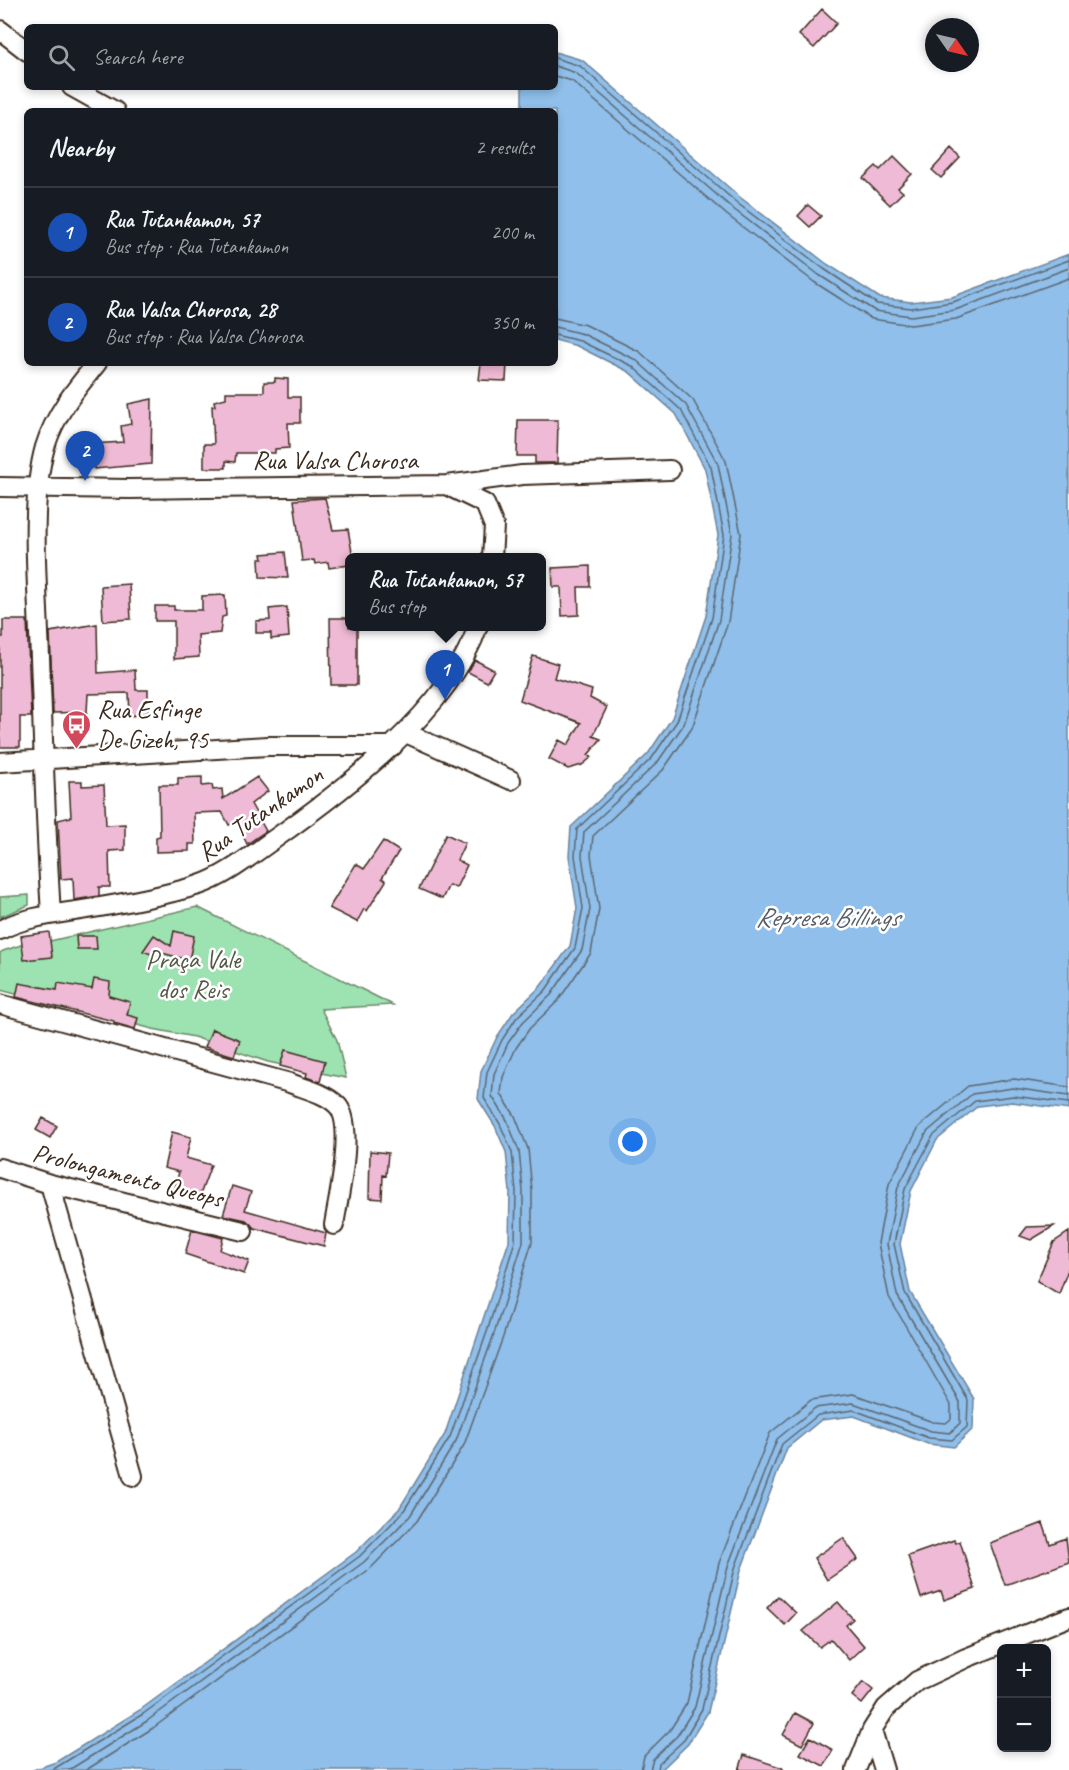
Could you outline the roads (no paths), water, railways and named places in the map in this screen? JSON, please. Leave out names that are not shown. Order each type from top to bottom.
[{"type":"street","points":[[0,30],[24,49]]},
{"type":"street","points":[[77,90],[110,108]]},
{"type":"street","points":[[51,914],[38,588],[39,486],[44,450],[53,424],[62,406],[95,366]]},
{"type":"street","name":"Rua Valsa Chorosa","points":[[0,487],[129,489],[447,485],[522,474],[670,470]]},
{"type":"street","points":[[447,485],[485,504],[494,526],[492,553]]},
{"type":"street","name":"Rua Tutankamon","points":[[0,930],[51,914],[147,898],[202,884],[248,857],[298,822],[399,740],[440,691],[476,631]]},
{"type":"street","points":[[0,762],[399,740],[511,780]]},
{"type":"street","points":[[0,1004],[290,1083],[332,1102],[342,1113],[345,1148],[334,1225]]},
{"type":"street","name":"Prolongamento Queops","points":[[0,1168],[50,1184],[243,1231]]},
{"type":"street","points":[[50,1184],[132,1476]]},
{"type":"street","points":[[856,1770],[872,1730],[886,1708],[917,1681],[966,1658],[1069,1617]]},
{"type":"street","points":[[872,1730],[884,1770]]},
{"type":"water","name":"Represa Billings","points":[[558,53],[582,60],[741,198],[827,264],[880,298],[911,302],[952,297],[1069,254],[1069,1110],[1012,1102],[978,1106],[937,1140],[911,1191],[900,1244],[910,1292],[974,1399],[973,1429],[954,1447],[928,1444],[854,1416],[821,1420],[787,1448],[741,1570],[708,1712],[688,1744],[661,1770],[33,1770],[56,1762],[140,1710],[356,1552],[399,1509],[445,1434],[509,1241],[510,1192],[506,1152],[495,1126],[478,1099],[481,1071],[497,1037],[513,1013],[540,987],[570,946],[577,908],[569,856],[571,827],[648,754],[672,718],[706,616],[718,535],[705,469],[676,414],[629,372],[577,346],[558,341],[558,108],[522,108],[522,90],[558,90]]},
{"type":"place","name":"Rua Valsa Chorosa, 28","points":[[85,481]]},
{"type":"place","name":"Rua Tutankamon, 57","points":[[445,700]]},
{"type":"place","name":"Rua Esfinge De Gizeh, 95","points":[[76,750]]},
{"type":"park label","name":"Praça Vale dos Reis","points":[[193,974]]}]
